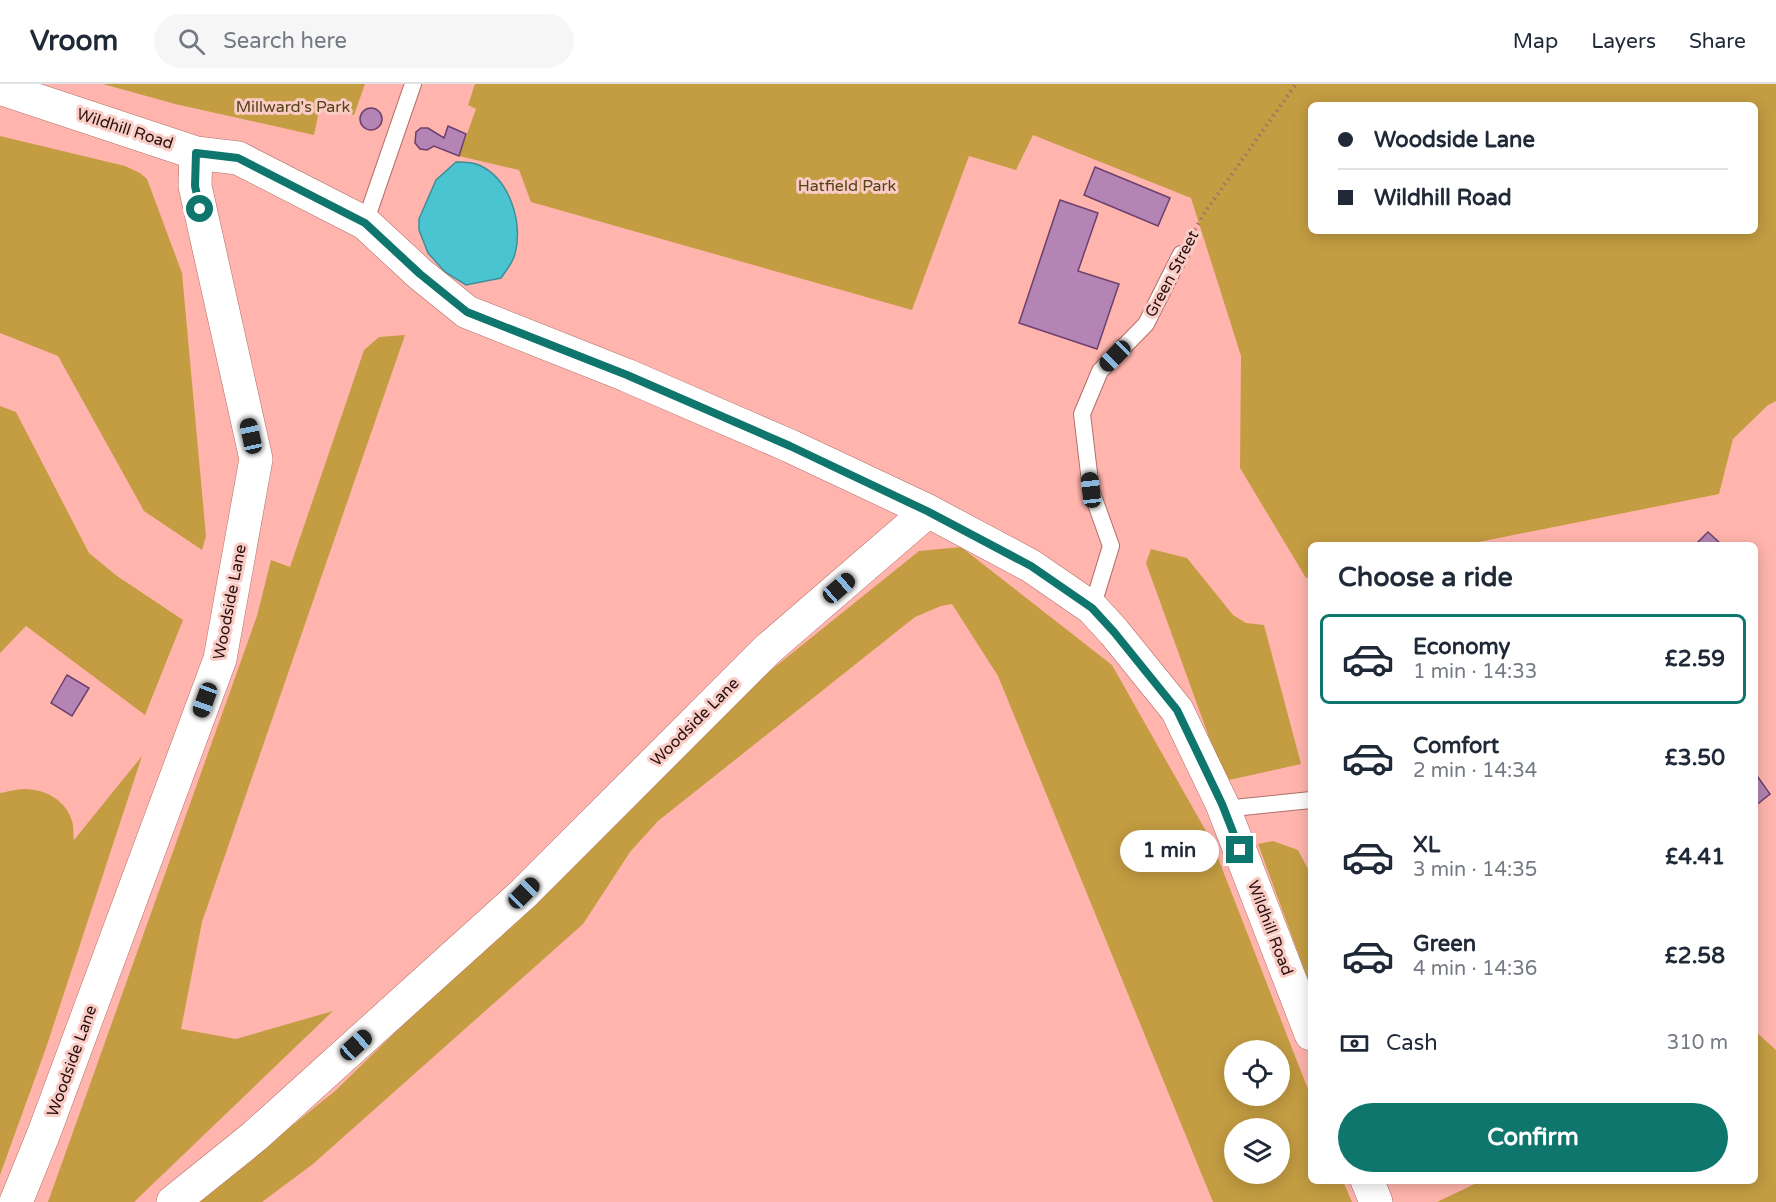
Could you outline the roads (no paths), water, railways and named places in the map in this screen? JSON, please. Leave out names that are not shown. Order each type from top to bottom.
[{"type":"street","name":"Wildhill Road","points":[[0,88],[196,153],[238,158],[365,223],[420,274],[467,312],[627,375],[768,436],[927,511],[1031,566],[1092,608],[1177,710],[1224,809],[1308,1026]]},
{"type":"street","name":"Woodside Lane","points":[[16,1202],[45,1134],[220,659],[256,459],[195,186],[196,153]]},
{"type":"street","name":"Woodside Lane","points":[[173,1202],[255,1136],[524,893],[768,649],[927,511]]},
{"type":"street","points":[[1369,1184],[1376,1202]]},
{"type":"lane","points":[[365,223],[413,84]]},
{"type":"lane","name":"Green Street","points":[[1092,608],[1112,546],[1091,490],[1082,414],[1100,371],[1146,324],[1181,254]]},
{"type":"lane","points":[[1224,809],[1308,800]]},
{"type":"water","points":[[456,162],[477,164],[490,172],[499,180],[512,203],[517,242],[513,260],[501,278],[466,285],[445,272],[428,253],[419,230],[419,219],[436,180]]},
{"type":"park label","name":"Millward's Park","points":[[293,107]]},
{"type":"park label","name":"Hatfield Park","points":[[847,186]]}]
